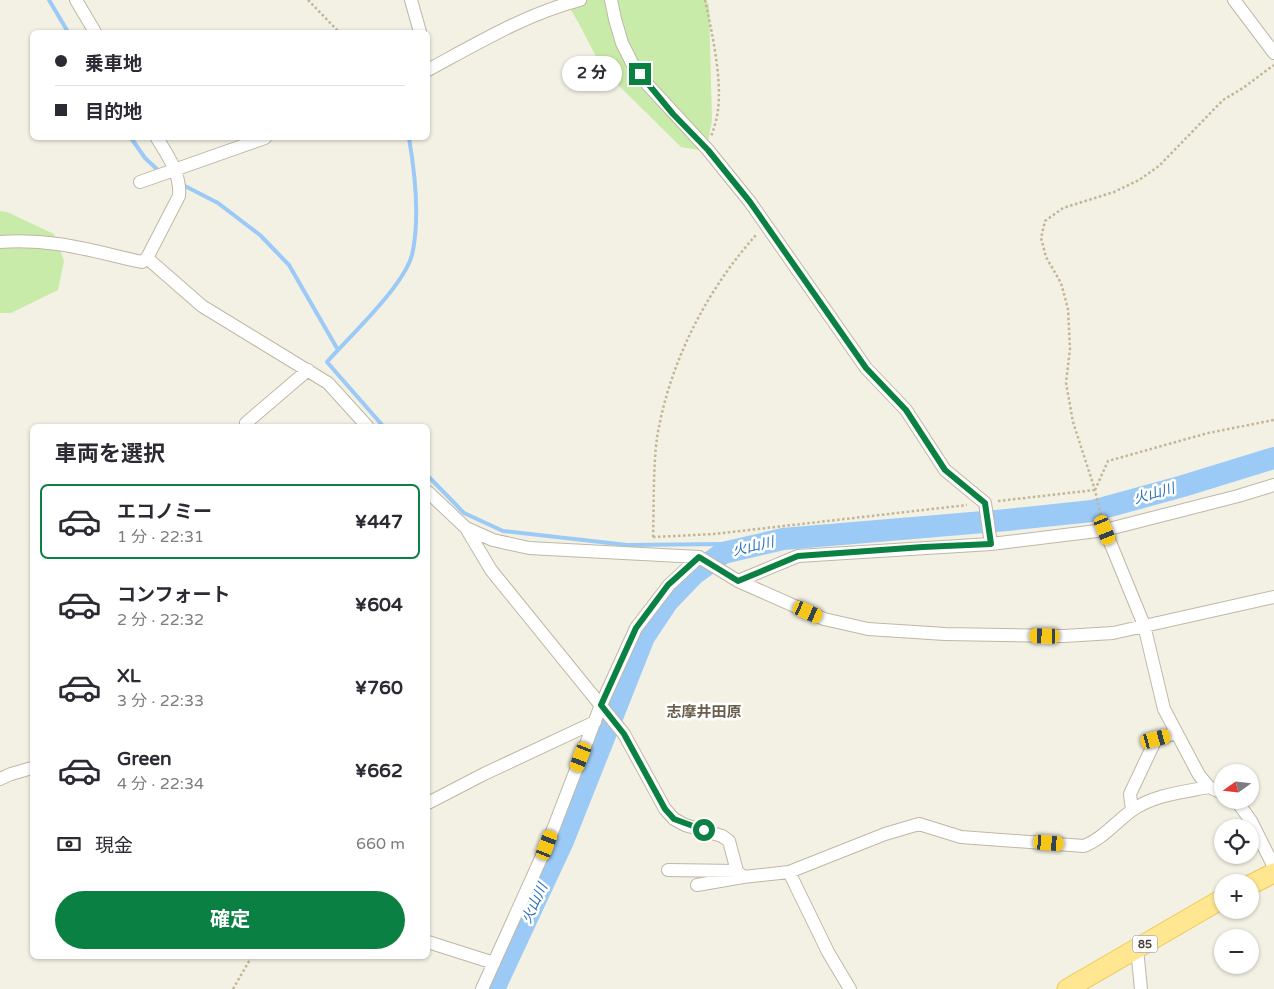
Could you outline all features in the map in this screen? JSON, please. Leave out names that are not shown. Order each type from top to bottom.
[{"type":"main road","points":[[1259,880],[1274,873]]},
{"type":"main road","name":"85","points":[[1067,989],[1214,904]]},
{"type":"street","points":[[76,0],[94,30]]},
{"type":"street","points":[[411,0],[419,30]]},
{"type":"street","points":[[430,69],[516,23],[542,12],[580,0]]},
{"type":"street","points":[[611,0],[615,19],[632,63],[648,85],[708,150],[766,224],[866,368],[906,410],[945,470],[985,506],[990,540]]},
{"type":"street","points":[[1234,0],[1274,53]]},
{"type":"street","points":[[0,242],[44,241],[81,247],[142,262],[147,258],[179,196],[180,186],[175,170],[158,140]]},
{"type":"street","points":[[140,182],[259,140]]},
{"type":"street","points":[[147,258],[202,306],[328,383],[365,424]]},
{"type":"street","points":[[246,424],[308,370]]},
{"type":"street","points":[[738,581],[798,556],[923,547],[1104,527],[1238,496],[1274,485]]},
{"type":"street","points":[[430,494],[466,528],[491,570],[624,734],[665,809],[674,819],[722,836],[729,841],[740,874]]},
{"type":"street","points":[[1104,527],[1144,625],[1164,709],[1199,775],[1209,787],[1214,790]]},
{"type":"street","points":[[466,528],[493,540],[529,548],[699,557],[738,581],[824,619],[868,629],[945,634],[1064,636],[1113,633],[1274,598]]},
{"type":"street","points":[[482,989],[547,845],[601,705],[636,628],[668,585],[699,557]]},
{"type":"street","points":[[430,802],[484,774],[595,722]]},
{"type":"street","points":[[1132,810],[1130,794],[1156,739],[1176,733]]},
{"type":"street","points":[[0,779],[30,769]]},
{"type":"street","points":[[668,870],[740,874],[789,872],[885,834],[919,824],[960,837],[1084,846],[1093,843],[1132,810],[1154,799],[1209,787]]},
{"type":"street","points":[[1242,809],[1251,821],[1274,867]]},
{"type":"street","points":[[789,872],[828,952],[850,989]]},
{"type":"street","points":[[697,885],[740,874]]},
{"type":"street","points":[[430,943],[494,963]]},
{"type":"street","points":[[1137,949],[1141,989]]},
{"type":"path","points":[[308,0],[337,30]]},
{"type":"path","points":[[705,0],[711,26],[718,91],[718,110],[708,150]]},
{"type":"path","points":[[1104,527],[1095,490],[1073,422],[1066,383],[1070,349],[1068,309],[1061,284],[1046,256],[1041,238],[1045,221],[1063,208],[1114,192],[1139,180],[1159,166],[1223,100],[1274,65]]},
{"type":"path","points":[[766,224],[736,257],[710,296],[685,346],[657,438],[653,537],[714,534],[985,506],[1095,490]]},
{"type":"path","points":[[1095,490],[1108,462],[1208,433],[1274,420]]},
{"type":"path","points":[[233,989],[250,959]]},
{"type":"green space","points":[[565,0],[706,0],[709,5],[712,120],[708,142],[698,150],[681,147],[603,70]]},
{"type":"green space","points":[[0,211],[7,212],[54,234],[64,261],[58,290],[11,313],[0,313]]},
{"type":"waterway","points":[[49,0],[67,30]]},
{"type":"waterway","points":[[132,140],[145,158],[160,172]]},
{"type":"waterway","points":[[381,424],[327,362],[387,296],[407,268],[412,255],[416,212],[415,181],[409,140]]},
{"type":"waterway","points":[[181,184],[218,203],[260,235],[289,265],[338,350]]},
{"type":"waterway","name":"火山川","points":[[494,989],[563,841],[644,637],[668,601],[694,574],[723,553],[783,539],[1092,511],[1274,458]]},
{"type":"waterway","points":[[430,478],[464,513],[503,531],[627,545],[724,544],[748,546]]},
{"type":"district","name":"志摩井田原","points":[[704,712]]},
{"type":"route","points":[[640,74],[673,114],[708,150],[750,202],[866,368],[906,410],[945,470],[985,503],[991,544],[798,556],[738,581],[699,557],[668,585],[636,628],[601,705],[624,734],[665,809],[674,819],[685,825],[704,830]]}]
